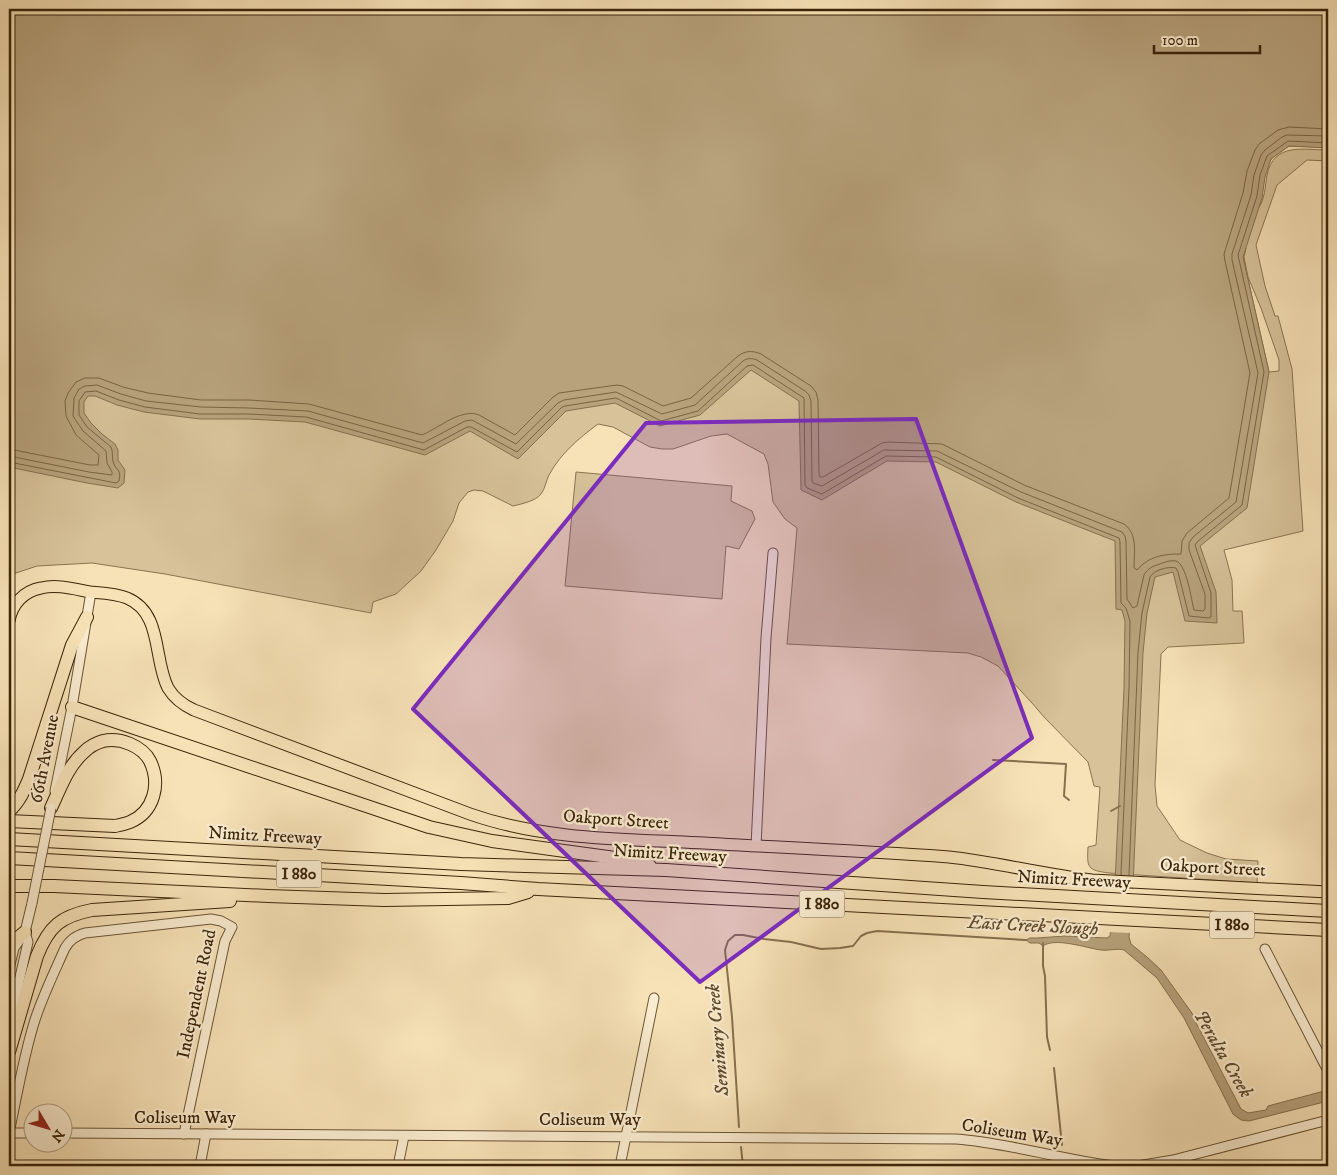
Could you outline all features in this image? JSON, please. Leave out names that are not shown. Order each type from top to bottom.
[{"type":"highway","points":[[9,811],[23,794],[72,645],[87,617]]},
{"type":"highway","points":[[72,707],[429,827],[492,841],[630,860],[666,870]]},
{"type":"highway","points":[[9,821],[115,826],[129,823],[143,814],[151,802],[155,789],[155,775],[149,759],[139,749],[126,742],[113,740],[93,745],[82,754],[67,773],[52,808]]},
{"type":"highway","name":"Nimitz Freeway","points":[[9,839],[461,864],[666,870],[964,891],[1328,911]]},
{"type":"highway","name":"Nimitz Freeway","points":[[9,858],[451,882],[538,890],[1328,930]]},
{"type":"highway","points":[[9,886],[54,886],[384,900],[508,898],[538,890]]},
{"type":"highway","points":[[9,1052],[42,943],[50,930],[60,921],[92,910],[234,901],[268,896]]},
{"type":"highway","points":[[9,945],[25,932]]},
{"type":"main road","name":"Oakport Street","points":[[9,621],[15,605],[23,596],[34,589],[46,586],[114,594],[127,598],[137,603],[150,620],[168,688],[184,705],[470,814],[504,825],[582,836],[949,857],[1065,877],[1328,892]]},
{"type":"street","points":[[756,846],[766,638],[773,553]]},
{"type":"street","name":"66th Avenue","points":[[9,970],[14,948],[25,932],[32,903],[72,707],[91,592]]},
{"type":"street","name":"Independent Road","points":[[9,1133],[34,1021],[65,948],[70,941],[76,936],[85,933],[211,919],[232,927],[225,941],[184,1134]]},
{"type":"street","name":"66th Avenue","points":[[9,1037],[13,989],[28,942],[25,932]]},
{"type":"street","points":[[1265,949],[1328,1071]]},
{"type":"street","points":[[620,1166],[654,998]]},
{"type":"street","points":[[1138,1166],[1173,1160],[1328,1120]]},
{"type":"street","points":[[9,1133],[22,1133]]},
{"type":"street","name":"Coliseum Way","points":[[72,1133],[956,1139],[998,1144],[1115,1166]]},
{"type":"street","points":[[200,1166],[206,1134]]},
{"type":"street","points":[[398,1166],[404,1136]]},
{"type":"highlighted area","points":[[916,419],[1032,738],[700,982],[413,709],[646,423]]},
{"type":"shaded area","points":[[9,9],[1324,147],[1289,146],[1272,158],[1265,175],[1258,209],[1263,197],[1267,175],[1276,157],[1291,150],[1328,150],[1328,161],[1307,160],[1277,185],[1256,245],[1265,286],[1275,316],[1278,316],[1292,369],[1303,531],[1224,550],[1232,580],[1233,611],[1242,611],[1244,643],[1168,647],[1161,654],[1155,785],[1157,806],[1180,840],[1207,853],[1226,859],[1258,861],[1257,883],[1109,873],[1092,869],[1088,864],[1088,847],[1096,845],[1100,787],[1094,786],[1088,762],[998,666],[981,657],[968,653],[787,644],[797,528],[785,519],[773,502],[768,464],[764,454],[727,434],[711,436],[673,449],[662,449],[650,447],[613,427],[598,424],[565,453],[554,467],[542,492],[536,499],[513,506],[483,491],[474,490],[468,492],[459,503],[453,521],[436,550],[421,571],[396,594],[373,602],[371,613],[165,574],[92,563],[37,566],[9,577]],"holes":[[[1246,248],[1244,257],[1248,277],[1279,360],[1279,371],[1269,372],[1243,257]]]},
{"type":"shaded area","points":[[576,472],[732,486],[731,501],[752,511],[755,519],[739,549],[726,546],[722,599],[565,586]]},
{"type":"water","points":[[9,9],[1328,9],[1328,148],[1289,146],[1271,159],[1265,177],[1262,198],[1243,257],[1269,372],[1247,508],[1200,546],[1216,592],[1217,623],[1185,621],[1173,572],[1155,577],[1147,613],[1143,653],[1129,937],[1131,944],[1161,970],[1194,1016],[1241,1109],[1248,1113],[1266,1110],[1268,1106],[1328,1090],[1328,1101],[1249,1121],[1241,1120],[1233,1114],[1184,1018],[1157,978],[1124,950],[1101,950],[1063,943],[1043,946],[1026,940],[1030,938],[1065,936],[1107,938],[1110,936],[1115,884],[1124,688],[1125,621],[1122,610],[1116,609],[1115,541],[1016,502],[936,462],[887,461],[822,500],[801,490],[799,401],[751,370],[700,415],[660,426],[615,403],[566,411],[518,459],[470,431],[425,455],[305,422],[200,419],[144,412],[117,405],[95,396],[88,396],[84,402],[84,413],[102,434],[115,444],[118,450],[118,460],[125,470],[124,483],[118,488],[9,467]]},
{"type":"pier","points":[[1112,888],[1136,889],[1131,933],[1108,932]]},
{"type":"waterway","points":[[993,760],[1066,764],[1064,796],[1069,800]]},
{"type":"waterway","points":[[1111,811],[1120,806]]},
{"type":"waterway","name":"East Creek Slough","points":[[739,1127],[732,1017],[725,950],[728,941],[735,935],[791,942],[821,949],[853,946],[861,936],[877,931],[1026,940]]},
{"type":"waterway","points":[[1043,943],[1047,1037],[1050,1050]]},
{"type":"waterway","points":[[1054,1068],[1062,1145]]},
{"type":"waterway","name":"Seminary Creek","points":[[741,1147],[743,1166]]},
{"type":"water label","name":"Peralta Creek","points":[[1223,1054]]}]
